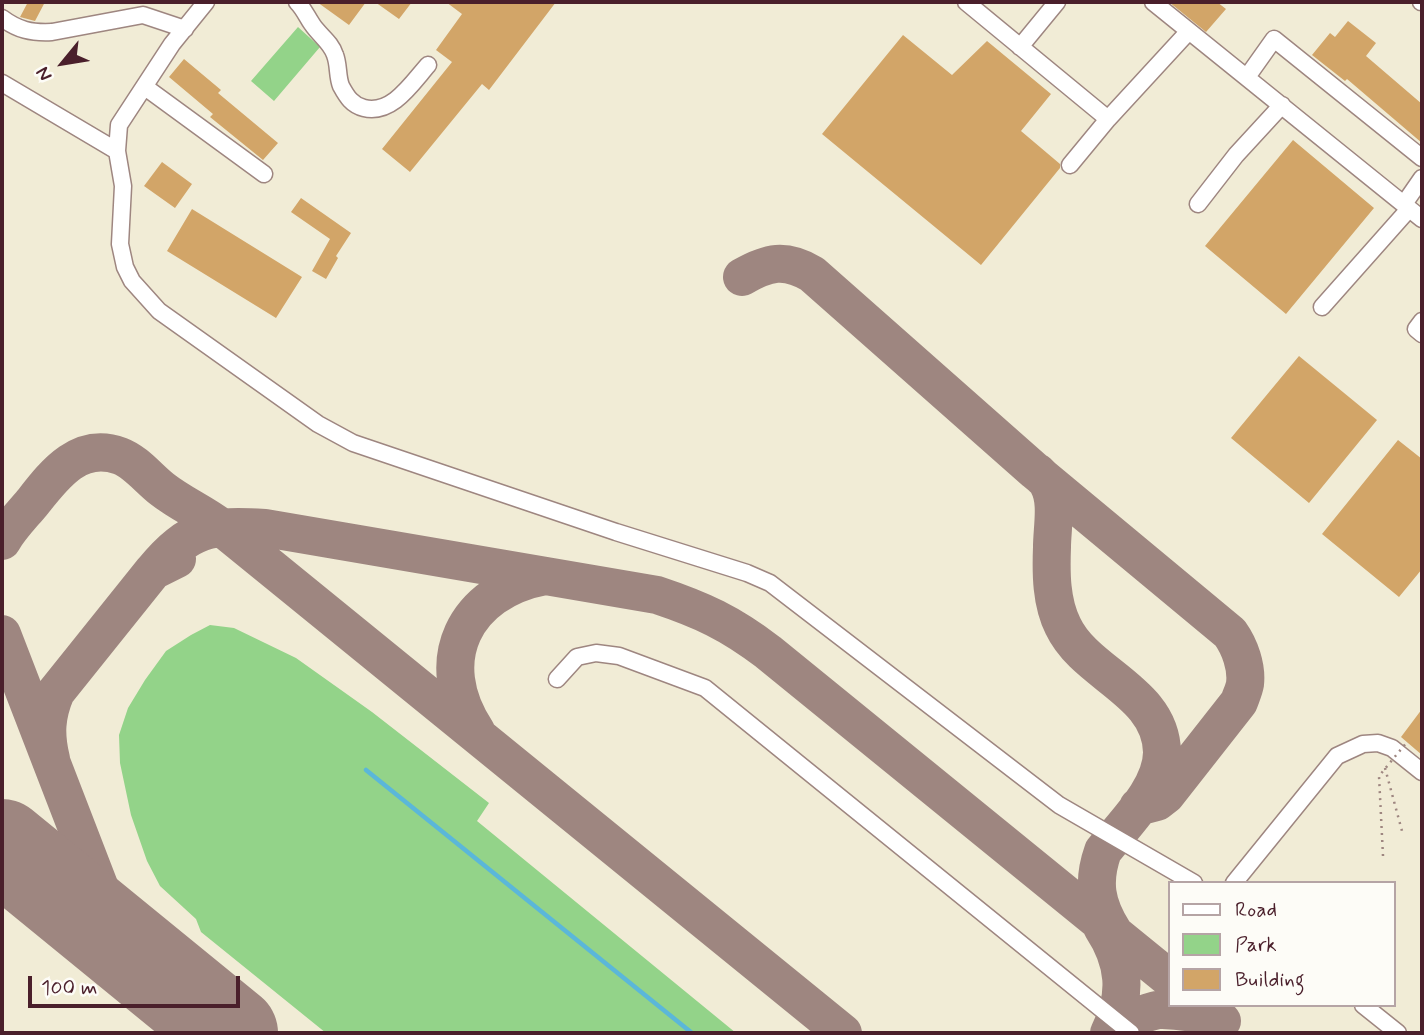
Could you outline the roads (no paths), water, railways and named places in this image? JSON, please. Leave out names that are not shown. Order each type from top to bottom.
[{"type":"lane","points":[[206,2],[172,44],[119,125],[117,151],[124,186],[120,244],[125,267],[132,281],[159,311],[318,424],[345,440],[747,573],[770,583],[1059,805],[1191,881]]},
{"type":"lane","points":[[297,2],[337,57],[340,83],[354,104],[370,109],[387,107],[404,93],[428,65]]},
{"type":"lane","points":[[966,2],[1108,120]]},
{"type":"lane","points":[[1020,47],[1058,2]]},
{"type":"lane","points":[[1153,2],[1412,211]]},
{"type":"lane","points":[[2,18],[19,29],[42,33],[143,15],[185,29]]},
{"type":"lane","points":[[1070,165],[1189,31]]},
{"type":"lane","points":[[1247,77],[1274,39],[1422,158]]},
{"type":"lane","points":[[2,83],[117,151]]},
{"type":"lane","points":[[145,87],[264,174]]},
{"type":"lane","points":[[1198,204],[1236,155],[1282,106]]},
{"type":"lane","points":[[1322,307],[1412,211],[1422,178]]},
{"type":"lane","points":[[1422,321],[1416,329],[1422,334]]},
{"type":"lane","points":[[556,679],[577,657],[596,653],[619,656],[705,688],[1131,1033]]},
{"type":"lane","points":[[1236,881],[1337,756],[1363,744],[1378,743],[1392,748],[1422,772]]},
{"type":"lane","points":[[1366,1007],[1398,1033]]},
{"type":"waterway","points":[[366,770],[692,1033]]}]
